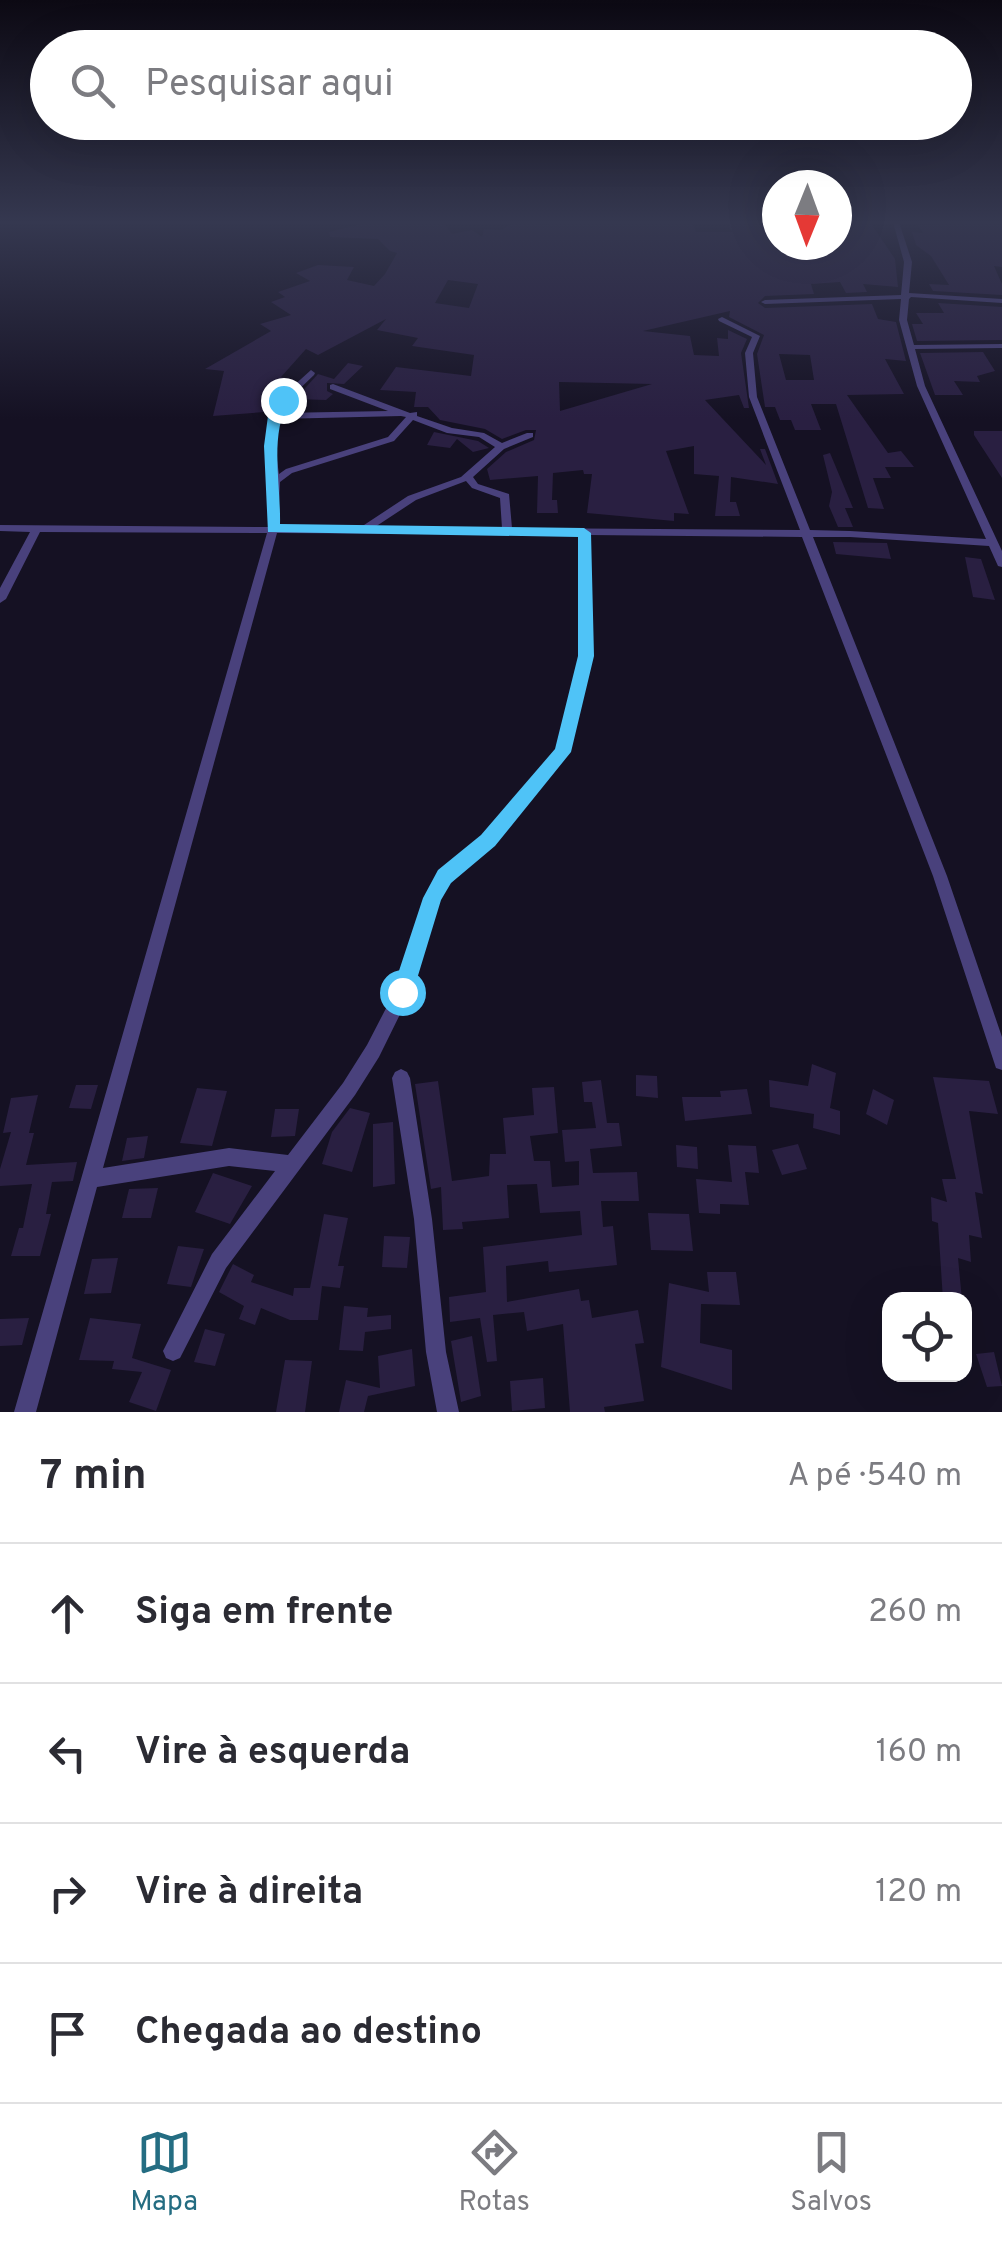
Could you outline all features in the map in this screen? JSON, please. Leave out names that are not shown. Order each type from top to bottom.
[{"type":"street","points":[[908,288],[903,320],[920,386],[1002,563]]},
{"type":"street","points":[[765,302],[908,296],[1002,301]]},
{"type":"street","points":[[722,319],[756,336],[748,357],[753,397],[940,876],[1002,1062]]},
{"type":"street","points":[[910,347],[1002,346]]},
{"type":"street","points":[[24,1412],[273,528],[275,481],[270,446],[274,416],[283,400],[311,373]]},
{"type":"street","points":[[333,386],[455,432],[481,434],[501,447]]},
{"type":"street","points":[[274,416],[411,413]]},
{"type":"street","points":[[275,481],[289,471],[391,439],[411,413]]},
{"type":"street","points":[[363,530],[412,498],[467,476],[501,447],[530,435]]},
{"type":"street","points":[[467,476],[474,486],[504,496],[508,532]]},
{"type":"street","points":[[0,528],[808,534],[991,543]]},
{"type":"street","points":[[0,598],[36,530]]},
{"type":"street","points":[[173,1352],[219,1261],[349,1089],[373,1051],[402,992],[432,898],[445,876],[488,840],[563,752],[586,656],[584,533]]},
{"type":"street","points":[[402,1078],[424,1219],[436,1352],[448,1412]]},
{"type":"street","points":[[89,1179],[229,1157],[291,1164]]},
{"type":"building","points":[[290,288],[444,288],[435,303],[469,308],[477,288],[812,288],[814,294],[765,296],[758,303],[765,308],[872,304],[878,319],[896,322],[906,361],[885,359],[904,394],[847,395],[888,453],[901,451],[914,467],[885,467],[891,478],[873,478],[884,509],[868,508],[836,404],[811,404],[821,430],[795,430],[791,420],[780,420],[775,407],[765,407],[757,354],[764,335],[729,317],[730,311],[643,331],[690,336],[694,355],[719,356],[717,338],[728,339],[728,330],[747,339],[741,353],[749,408],[744,408],[739,395],[705,400],[766,465],[760,449],[765,449],[778,484],[731,477],[730,502],[736,502],[740,516],[715,516],[719,476],[694,474],[694,446],[666,451],[689,514],[674,513],[674,521],[587,513],[592,474],[584,474],[583,470],[553,473],[552,500],[557,500],[558,513],[537,513],[538,476],[490,480],[487,469],[506,452],[534,440],[536,430],[502,439],[485,429],[440,420],[428,407],[414,407],[416,392],[380,390],[396,367],[471,376],[474,355],[412,346],[418,338],[377,330],[386,319],[318,355],[306,349],[281,377],[295,380],[276,397],[271,396],[265,412],[213,416],[224,371],[205,369],[271,331],[260,324],[291,315],[271,302],[285,297],[278,292]],"holes":[[[779,354],[810,355],[814,380],[786,380]],[[559,382],[652,384],[560,411]]]},
{"type":"building","points":[[843,288],[865,288],[867,292],[846,293]]},
{"type":"building","points":[[931,288],[1002,288],[1002,295]]},
{"type":"building","points":[[938,303],[1002,307],[1002,340],[917,341],[912,324],[923,324],[916,313],[944,313]]},
{"type":"building","points":[[983,352],[995,371],[977,376],[980,382],[954,381],[963,395],[935,395],[920,353]]},
{"type":"building","points":[[348,363],[363,366],[344,384],[327,383],[327,391],[333,394],[326,400],[295,399],[318,374],[334,379]]},
{"type":"building","points":[[974,431],[1002,431],[1002,478],[974,435]]},
{"type":"building","points":[[434,432],[478,441],[489,448],[473,452],[457,439],[450,448],[427,445]]},
{"type":"building","points":[[830,453],[853,508],[845,508],[853,527],[838,527],[829,506],[832,492],[823,455]]},
{"type":"building","points":[[833,542],[887,543],[891,559],[836,554]]},
{"type":"building","points":[[965,557],[981,559],[995,600],[973,597]]},
{"type":"building","points":[[812,1064],[836,1073],[830,1108],[840,1111],[840,1135],[813,1128],[814,1114],[770,1107],[769,1080],[808,1086]]},
{"type":"building","points":[[636,1075],[657,1076],[658,1098],[636,1096]]},
{"type":"building","points":[[933,1077],[989,1081],[998,1114],[969,1111],[983,1194],[975,1192],[982,1238],[969,1235],[971,1262],[958,1258],[961,1292],[942,1292],[938,1223],[932,1221],[931,1197],[947,1202],[942,1179],[956,1179]]},
{"type":"building","points":[[601,1080],[607,1123],[619,1123],[622,1146],[590,1149],[593,1173],[637,1172],[639,1201],[601,1201],[603,1227],[613,1226],[617,1265],[549,1272],[548,1261],[506,1266],[507,1302],[579,1289],[581,1301],[589,1300],[592,1318],[638,1310],[644,1343],[635,1344],[644,1401],[604,1407],[605,1412],[570,1412],[563,1324],[527,1331],[524,1312],[493,1315],[497,1361],[487,1362],[480,1318],[450,1322],[449,1297],[486,1292],[483,1247],[582,1235],[580,1211],[540,1213],[537,1184],[507,1185],[509,1218],[462,1222],[463,1229],[443,1230],[441,1187],[431,1189],[415,1084],[438,1081],[452,1181],[489,1176],[490,1154],[506,1154],[503,1118],[534,1115],[532,1088],[554,1087],[558,1133],[530,1136],[534,1161],[550,1161],[552,1187],[579,1185],[579,1161],[565,1162],[562,1130],[596,1128],[592,1102],[584,1102],[582,1082]]},
{"type":"building","points":[[76,1085],[98,1085],[91,1109],[69,1108]]},
{"type":"building","points":[[197,1088],[227,1091],[212,1146],[180,1143]]},
{"type":"building","points":[[747,1089],[752,1114],[685,1121],[682,1097],[721,1097],[720,1091]]},
{"type":"building","points":[[873,1089],[894,1100],[887,1125],[866,1114]]},
{"type":"building","points":[[38,1095],[26,1165],[77,1162],[73,1181],[52,1182],[46,1214],[51,1214],[40,1256],[11,1256],[19,1228],[23,1228],[32,1184],[0,1186],[0,1169],[11,1132],[3,1133],[11,1098]]},
{"type":"building","points":[[350,1108],[370,1113],[352,1172],[322,1164],[332,1132]]},
{"type":"building","points":[[275,1109],[299,1109],[295,1136],[271,1137]]},
{"type":"building","points":[[393,1122],[395,1184],[373,1187],[373,1124]]},
{"type":"building","points":[[148,1136],[144,1158],[122,1161],[127,1138]]},
{"type":"building","points":[[798,1144],[807,1169],[782,1175],[772,1150]]},
{"type":"building","points":[[676,1145],[697,1147],[698,1169],[677,1167]]},
{"type":"building","points":[[728,1145],[756,1146],[759,1173],[745,1172],[749,1205],[720,1204],[720,1214],[699,1213],[696,1179],[732,1182]]},
{"type":"building","points":[[213,1173],[252,1186],[230,1224],[195,1212]]},
{"type":"building","points":[[158,1188],[151,1218],[122,1218],[129,1189]]},
{"type":"building","points":[[648,1213],[689,1214],[693,1251],[651,1250]]},
{"type":"building","points":[[324,1214],[348,1218],[338,1266],[344,1266],[340,1288],[322,1286],[318,1320],[290,1320],[261,1308],[255,1325],[239,1319],[244,1306],[219,1292],[233,1264],[254,1275],[251,1282],[293,1296],[294,1288],[310,1288]]},
{"type":"building","points":[[384,1236],[410,1237],[407,1268],[382,1267]]},
{"type":"building","points":[[178,1246],[204,1249],[191,1287],[167,1284]]},
{"type":"building","points":[[118,1258],[111,1293],[84,1294],[92,1259]]},
{"type":"building","points":[[707,1272],[736,1272],[740,1305],[701,1304],[700,1343],[732,1350],[732,1390],[661,1367],[669,1283],[709,1292]]},
{"type":"building","points":[[344,1306],[368,1308],[367,1317],[391,1315],[391,1329],[365,1332],[363,1351],[339,1350]]},
{"type":"building","points":[[29,1318],[22,1345],[0,1346],[0,1319]]},
{"type":"building","points":[[90,1318],[141,1324],[132,1358],[171,1370],[156,1411],[129,1402],[142,1372],[112,1369],[114,1361],[79,1360]]},
{"type":"building","points":[[205,1329],[225,1334],[215,1366],[194,1362]]},
{"type":"building","points":[[472,1336],[481,1396],[461,1402],[451,1341]]},
{"type":"building","points":[[412,1349],[415,1386],[368,1396],[364,1412],[339,1412],[346,1380],[380,1388],[378,1356]]},
{"type":"building","points":[[994,1352],[1002,1386],[987,1387],[976,1354]]},
{"type":"building","points":[[285,1360],[312,1361],[305,1412],[276,1412]]},
{"type":"building","points":[[543,1378],[545,1408],[512,1411],[510,1381]]},
{"type":"route","points":[[283,400],[276,408],[270,446],[275,481],[273,528],[584,533],[586,656],[563,752],[488,840],[445,876],[432,898],[402,992]]}]
